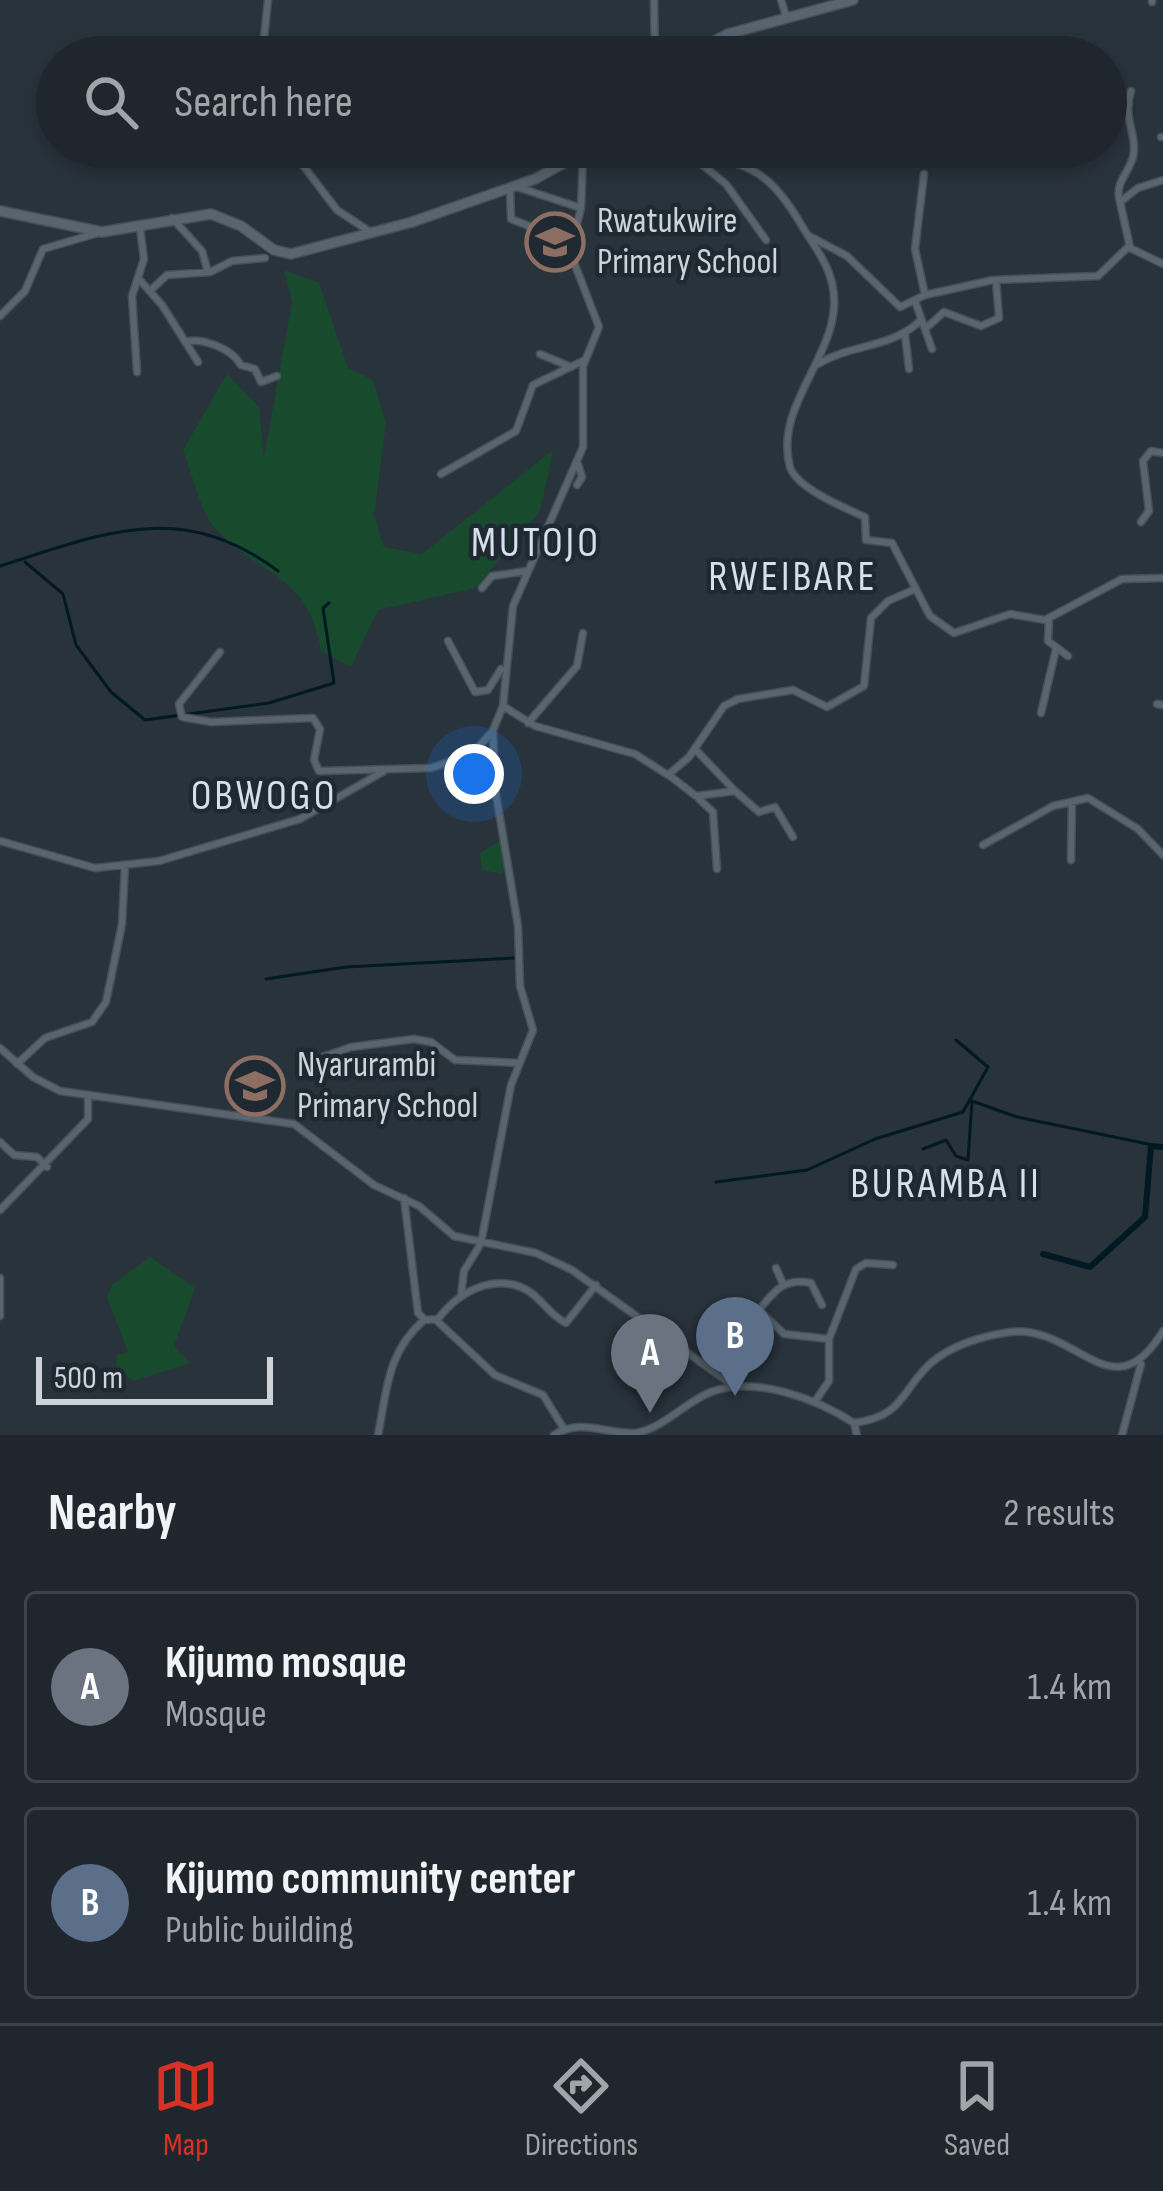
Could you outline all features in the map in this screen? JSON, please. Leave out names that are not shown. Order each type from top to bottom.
[{"type":"street","points":[[264,36],[268,0]]},
{"type":"street","points":[[654,0],[655,36]]},
{"type":"street","points":[[781,0],[786,16]]},
{"type":"street","points":[[724,36],[853,0]]},
{"type":"street","points":[[1127,100],[1131,91]]},
{"type":"street","points":[[1127,121],[1134,153],[1117,190],[1130,247]]},
{"type":"street","points":[[306,168],[342,216],[372,232]]},
{"type":"street","points":[[0,316],[25,291],[43,249],[102,232],[140,228],[172,217],[226,218],[284,254],[372,232],[560,168]]},
{"type":"street","points":[[461,1295],[468,1260],[483,1243],[519,1063],[533,1022],[520,986],[518,926],[495,788],[493,730],[503,706],[513,606],[584,442],[583,366],[599,327],[570,252],[586,168]]},
{"type":"street","points":[[706,168],[740,199],[766,240]]},
{"type":"street","points":[[754,168],[765,173],[809,236],[834,291],[816,365],[788,421],[791,471],[865,517],[865,537],[892,544],[916,592],[947,632],[958,633],[1010,614],[1030,621],[1049,617],[1122,579],[1163,578]]},
{"type":"street","points":[[924,174],[915,249],[925,295]]},
{"type":"street","points":[[1120,202],[1138,188],[1163,180]]},
{"type":"street","points":[[508,186],[581,208]]},
{"type":"street","points":[[508,186],[514,196],[511,219],[552,235]]},
{"type":"street","points":[[0,211],[102,232]]},
{"type":"street","points":[[172,217],[202,251],[208,272]]},
{"type":"street","points":[[137,372],[132,296],[145,260],[140,228]]},
{"type":"street","points":[[809,236],[848,256],[897,307],[916,303],[925,295],[996,280],[1098,276],[1130,247]]},
{"type":"street","points":[[1130,247],[1163,264]]},
{"type":"street","points":[[152,289],[167,275],[208,272],[232,261],[265,258]]},
{"type":"street","points":[[138,278],[197,362]]},
{"type":"street","points":[[926,329],[944,312],[981,326],[1000,318],[996,280]]},
{"type":"street","points":[[911,320],[916,303]]},
{"type":"street","points":[[916,303],[932,350]]},
{"type":"street","points":[[816,365],[834,354],[905,334],[921,320]]},
{"type":"street","points":[[905,334],[909,369]]},
{"type":"street","points":[[185,342],[206,341],[234,355],[241,365],[257,370],[261,382],[277,376]]},
{"type":"street","points":[[540,353],[571,367]]},
{"type":"street","points":[[441,474],[516,431],[533,386],[589,359]]},
{"type":"street","points":[[1141,522],[1149,511],[1143,461],[1151,451],[1163,453]]},
{"type":"street","points":[[577,485],[582,476],[578,460]]},
{"type":"street","points":[[482,588],[492,577],[527,571]]},
{"type":"street","points":[[668,775],[695,749],[724,706],[738,699],[793,690],[827,706],[864,686],[871,618],[902,593],[916,592]]},
{"type":"street","points":[[1049,617],[1048,641],[1068,656]]},
{"type":"street","points":[[528,723],[577,666],[583,633]]},
{"type":"street","points":[[448,641],[475,692],[488,690],[504,666]]},
{"type":"street","points":[[1041,713],[1057,649]]},
{"type":"street","points":[[220,652],[179,704],[183,718],[309,717],[320,729],[314,760],[320,771],[431,768],[461,759],[493,730]]},
{"type":"street","points":[[503,706],[528,723],[648,755]]},
{"type":"street","points":[[695,749],[759,812],[778,810],[794,837]]},
{"type":"street","points":[[633,754],[713,812],[717,868]]},
{"type":"street","points":[[0,841],[95,868],[174,857],[282,825],[391,768]]},
{"type":"street","points":[[696,796],[736,792]]},
{"type":"street","points":[[983,845],[1053,806],[1093,799],[1138,829],[1163,855]]},
{"type":"street","points":[[1071,860],[1072,803]]},
{"type":"street","points":[[17,1064],[45,1038],[92,1022],[106,1002],[122,924],[125,865]]},
{"type":"street","points":[[323,1057],[350,1047],[414,1039],[431,1042],[454,1060],[519,1063]]},
{"type":"street","points":[[0,1048],[43,1083],[88,1097],[202,1108],[293,1124],[374,1186],[404,1196],[444,1230],[536,1253],[596,1285],[734,1386]]},
{"type":"street","points":[[0,1210],[47,1167],[75,1126],[90,1116],[88,1097]]},
{"type":"street","points":[[0,1142],[14,1155],[37,1157],[47,1167]]},
{"type":"street","points":[[404,1196],[418,1313],[424,1320]]},
{"type":"street","points":[[816,1400],[829,1381],[829,1339],[856,1269],[866,1264],[893,1265]]},
{"type":"street","points":[[776,1268],[783,1284]]},
{"type":"street","points":[[0,1278],[0,1316]]},
{"type":"street","points":[[705,1361],[725,1358],[770,1287],[810,1281],[822,1305]]},
{"type":"street","points":[[378,1435],[387,1377],[403,1343],[424,1320],[436,1318],[461,1295],[497,1282],[513,1286],[566,1323],[596,1285]]},
{"type":"street","points":[[759,1310],[784,1334],[829,1339]]},
{"type":"street","points":[[436,1318],[436,1325],[495,1375],[543,1394],[564,1429]]},
{"type":"street","points":[[1122,1435],[1142,1361],[1163,1331]]},
{"type":"street","points":[[854,1424],[893,1410],[939,1357],[997,1334],[1045,1334],[1111,1367],[1126,1368],[1142,1361]]},
{"type":"street","points":[[554,1435],[564,1429],[650,1432],[714,1390],[734,1386],[816,1400],[854,1424],[856,1435]]},
{"type":"green space","points":[[284,270],[319,283],[348,368],[373,380],[386,423],[374,515],[384,547],[422,554],[553,450],[540,511],[475,588],[378,610],[351,667],[321,651],[315,625],[294,590],[215,528],[200,501],[183,450],[227,374],[259,407],[264,458],[292,302]]},
{"type":"green space","points":[[502,840],[502,874],[482,870],[480,853]]},
{"type":"green space","points":[[150,1257],[195,1288],[174,1346],[190,1363],[134,1381],[117,1371],[116,1356],[128,1352],[107,1297],[112,1285]]},
{"type":"waterway","points":[[0,566],[107,534],[174,529],[208,535],[278,571]]},
{"type":"waterway","points":[[25,562],[63,594],[76,645],[111,692],[145,720],[269,703],[334,683],[323,608],[329,603]]},
{"type":"waterway","points":[[266,979],[346,967],[515,958]]},
{"type":"waterway","points":[[716,1182],[807,1170],[875,1139],[963,1112],[988,1067],[956,1040]]},
{"type":"waterway","points":[[923,1149],[946,1140],[956,1156],[968,1160],[972,1101],[1017,1117],[1163,1147]]},
{"type":"waterway","points":[[1043,1254],[1090,1267],[1145,1217],[1151,1146],[1163,1147]]},
{"type":"place","name":"Rwatukwire Primary School","points":[[555,242]]},
{"type":"place","name":"Nyarurambi Primary School","points":[[255,1086]]},
{"type":"place","name":"Kijumo community center","points":[[735,1396]]},
{"type":"place","name":"Kijumo mosque","points":[[650,1413]]},
{"type":"district","name":"MUTOJO","points":[[536,543]]},
{"type":"district","name":"RWEIBARE","points":[[793,577]]},
{"type":"district","name":"OBWOGO","points":[[264,796]]},
{"type":"district","name":"BURAMBA II","points":[[946,1184]]}]
